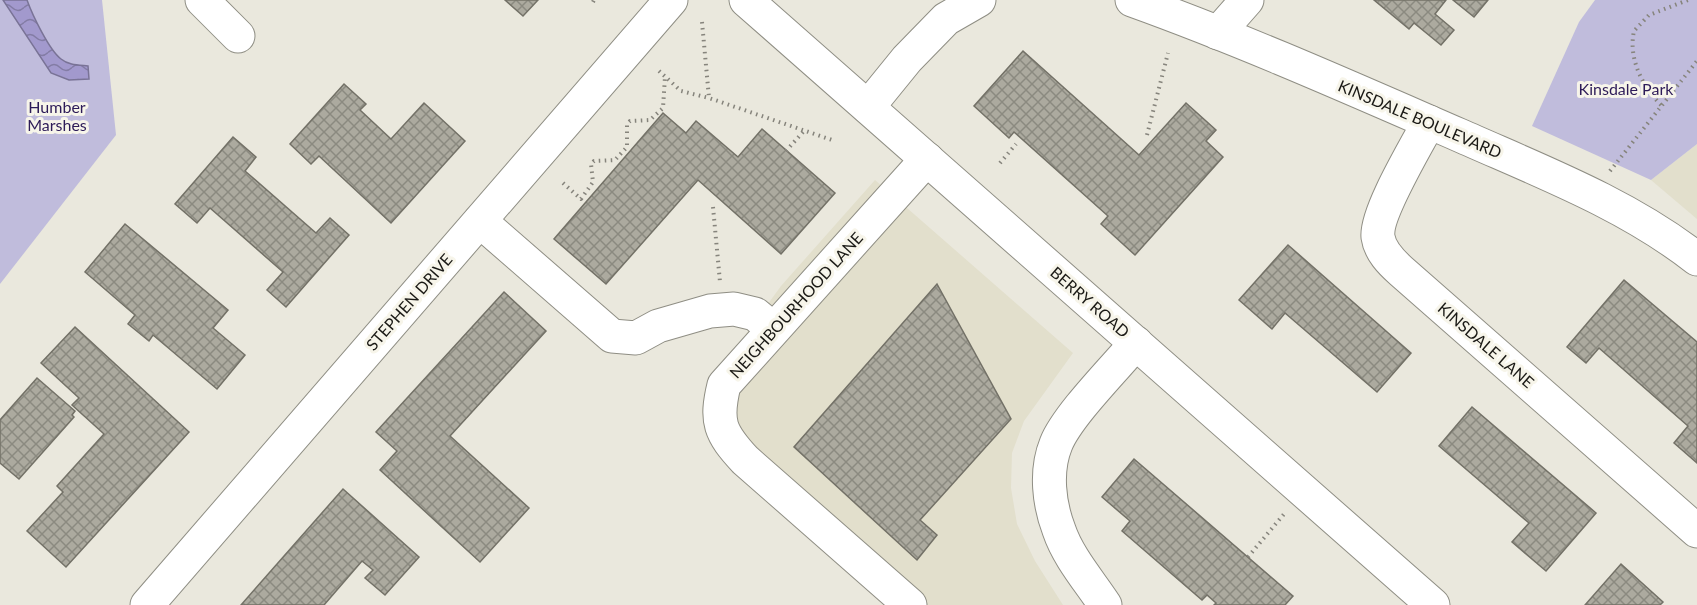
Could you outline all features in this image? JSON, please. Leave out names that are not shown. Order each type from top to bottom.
[{"type":"street","points":[[202,0],[238,36]]},
{"type":"street","name":"STEPHEN DRIVE","points":[[147,605],[671,0]]},
{"type":"street","name":"BERRY ROAD","points":[[746,0],[1434,605]]},
{"type":"street","points":[[868,107],[907,59],[946,19],[979,0]]},
{"type":"street","name":"KINSDALE BOULEVARD","points":[[1132,0],[1218,33],[1429,122],[1592,196],[1653,227],[1697,259]]},
{"type":"street","points":[[1218,33],[1246,0]]},
{"type":"street","name":"KINSDALE LANE","points":[[1429,122],[1382,214],[1378,237],[1383,250],[1401,271],[1697,531]]},
{"type":"street","name":"NEIGHBOURHOOD LANE","points":[[910,605],[746,460],[725,438],[717,412],[724,386],[927,159]]},
{"type":"street","points":[[480,221],[612,336],[636,338],[658,326],[734,309],[755,314],[773,329]]},
{"type":"street","points":[[1105,605],[1059,532],[1050,499],[1050,470],[1056,444],[1079,411],[1136,343]]},
{"type":"path","points":[[1661,105],[1651,94],[1634,61],[1634,31],[1649,15],[1688,0]]},
{"type":"path","points":[[702,22],[709,98]]},
{"type":"path","points":[[1147,135],[1168,53]]},
{"type":"path","points":[[1592,196],[1697,61]]},
{"type":"path","points":[[659,71],[681,91],[709,98],[802,132],[834,141]]},
{"type":"path","points":[[563,183],[581,199],[593,183],[591,164],[594,161],[615,160],[627,147],[627,124],[630,121],[650,120],[663,108],[665,77]]},
{"type":"path","points":[[786,150],[802,132]]},
{"type":"path","points":[[999,163],[1016,144]]},
{"type":"path","points":[[713,207],[723,310]]},
{"type":"path","points":[[1248,557],[1304,491]]},
{"type":"shaded area","points":[[1697,144],[1697,219],[1651,180]]},
{"type":"shaded area","points":[[875,180],[1073,353],[1024,421],[1012,453],[1011,488],[1017,524],[1035,561],[1063,605],[884,605],[741,476],[704,429],[702,410],[705,390],[781,286]]},
{"type":"green space","name":"Humber Marshes","points":[[0,0],[102,0],[116,135],[0,284]]},
{"type":"green space","name":"Kinsdale Park","points":[[1595,0],[1697,0],[1697,144],[1651,180],[1532,126],[1579,22]]},
{"type":"water","points":[[3,0],[27,0],[51,48],[67,62],[88,66],[89,79],[69,80],[51,73]]},
{"type":"building","points":[[505,0],[538,0],[523,16]]},
{"type":"building","points":[[1374,0],[1446,0],[1435,14],[1454,30],[1441,45],[1414,23],[1409,29]]},
{"type":"building","points":[[1453,0],[1488,0],[1474,17]]},
{"type":"building","points":[[1023,51],[1139,155],[1186,103],[1216,130],[1206,141],[1223,157],[1135,255],[1101,224],[1108,216],[1014,132],[1009,138],[974,106]]},
{"type":"building","points":[[344,84],[366,104],[360,110],[391,139],[424,103],[465,141],[391,223],[319,156],[311,164],[290,144]]},
{"type":"building","points":[[663,113],[686,133],[696,121],[738,157],[762,129],[835,193],[781,254],[698,180],[606,284],[554,239]]},
{"type":"building","points":[[233,137],[256,157],[245,171],[316,233],[330,218],[349,235],[286,307],[267,290],[283,272],[210,208],[197,223],[175,204]]},
{"type":"building","points":[[125,224],[228,310],[213,328],[245,355],[217,389],[153,335],[149,341],[128,324],[135,315],[85,272]]},
{"type":"building","points":[[1288,245],[1411,353],[1377,392],[1285,313],[1272,329],[1239,300]]},
{"type":"building","points":[[1624,280],[1697,342],[1697,463],[1674,443],[1688,426],[1599,348],[1586,363],[1567,347]]},
{"type":"building","points":[[937,284],[1011,419],[920,520],[937,535],[917,560],[794,447]]},
{"type":"building","points":[[504,292],[546,331],[450,436],[529,508],[480,562],[380,470],[397,451],[376,432]]},
{"type":"building","points":[[75,327],[189,432],[66,567],[27,531],[63,492],[57,486],[104,434],[72,405],[79,398],[41,363]]},
{"type":"building","points":[[37,378],[75,411],[72,415],[74,417],[19,479],[0,463],[0,420]]},
{"type":"building","points":[[1472,407],[1596,513],[1546,571],[1512,542],[1529,523],[1439,446]]},
{"type":"building","points":[[1134,459],[1293,596],[1285,605],[1214,605],[1216,603],[1207,595],[1202,600],[1122,531],[1130,521],[1102,497]]},
{"type":"building","points":[[343,489],[419,557],[385,595],[365,578],[373,570],[362,561],[324,605],[241,605]]},
{"type":"building","points":[[1621,564],[1663,602],[1660,605],[1585,605]]}]
